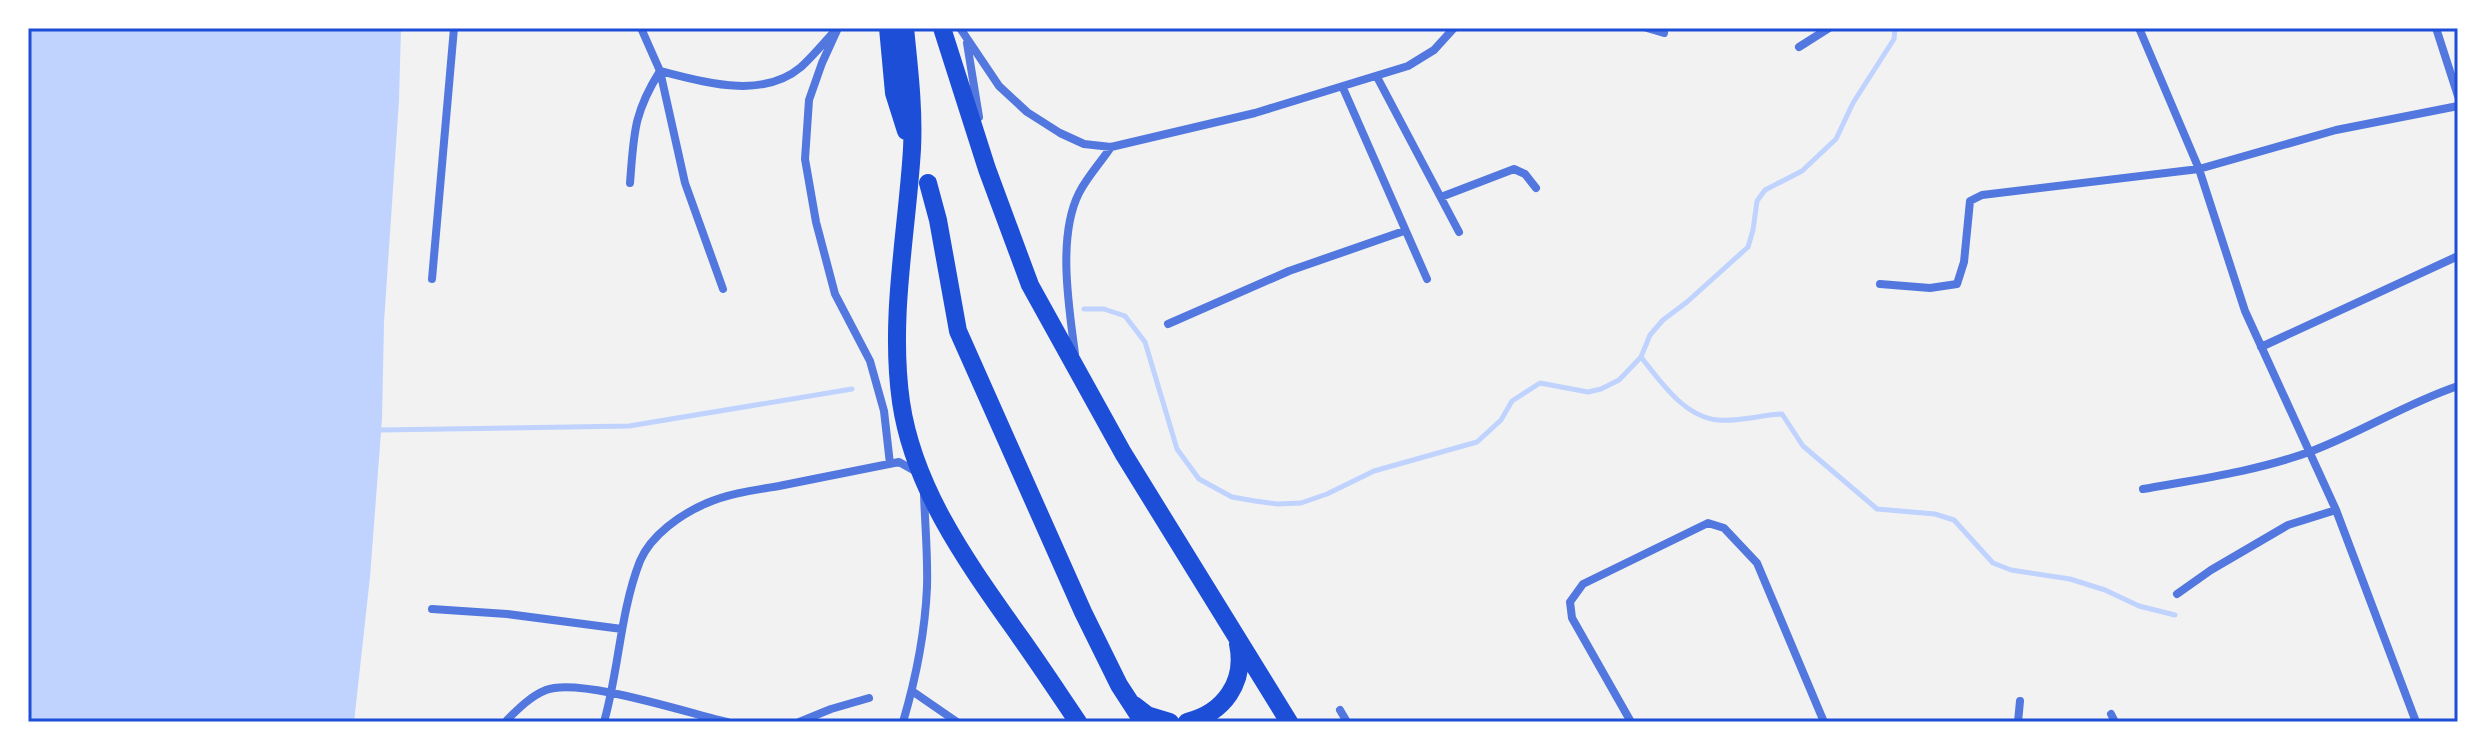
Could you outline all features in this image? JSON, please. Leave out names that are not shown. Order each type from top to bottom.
[{"type":"main road","points":[[874,28],[885,39],[891,55]]},
{"type":"main road","points":[[888,28],[894,93],[906,131]]},
{"type":"main road","points":[[905,28],[913,126],[897,316],[897,359],[902,405],[912,448],[929,494],[951,535],[1078,722]]},
{"type":"main road","points":[[942,28],[987,169],[1030,285],[1123,453],[1289,722]]},
{"type":"main road","points":[[928,183],[938,220],[958,331],[1083,612],[1143,722]]},
{"type":"main road","points":[[1187,722],[1214,711],[1234,687],[1240,658],[1232,628]]},
{"type":"main road","points":[[1125,694],[1147,715],[1170,722]]},
{"type":"street","points":[[432,279],[454,28]]},
{"type":"street","points":[[641,28],[660,71],[685,183],[723,289]]},
{"type":"street","points":[[660,71],[709,84],[773,82],[799,68],[838,28]]},
{"type":"street","points":[[838,28],[809,100],[805,159],[816,222],[835,294],[870,361],[884,411],[890,464]]},
{"type":"street","points":[[962,28],[987,169]]},
{"type":"street","points":[[966,39],[999,86],[1027,112],[1084,144],[1111,147],[1255,113],[1377,77],[1408,66],[1434,50],[1454,28]]},
{"type":"street","points":[[1647,28],[1664,33]]},
{"type":"street","points":[[1799,47],[1829,28]]},
{"type":"street","points":[[2139,28],[2199,169],[2245,311],[2336,510],[2416,722]]},
{"type":"street","points":[[2436,28],[2458,96]]},
{"type":"street","points":[[630,183],[636,118],[645,94],[660,71]]},
{"type":"street","points":[[1377,77],[1459,232]]},
{"type":"street","points":[[1343,88],[1427,279]]},
{"type":"street","points":[[1880,284],[1930,288],[1957,284],[1964,262],[1970,201],[1982,195],[2199,169],[2336,130],[2458,106]]},
{"type":"street","points":[[1077,369],[1068,288],[1071,217],[1079,194],[1111,147]]},
{"type":"street","points":[[1441,197],[1514,169],[1525,174],[1536,188]]},
{"type":"street","points":[[1168,324],[1289,271],[1404,231]]},
{"type":"street","points":[[2261,347],[2458,256]]},
{"type":"street","points":[[2143,489],[2234,472],[2311,451],[2422,398],[2458,386]]},
{"type":"street","points":[[604,722],[612,694],[622,629],[639,562],[649,543],[678,519],[707,503],[736,494],[899,462],[907,464],[924,485],[927,586],[924,625],[903,722]]},
{"type":"street","points":[[2177,594],[2211,570],[2288,525],[2336,510]]},
{"type":"street","points":[[1631,722],[1572,618],[1570,602],[1583,584],[1701,525],[1715,524],[1732,536],[1757,563],[1824,722]]},
{"type":"street","points":[[432,609],[507,614],[622,629]]},
{"type":"street","points":[[507,720],[526,701],[546,690],[576,686],[727,722]]},
{"type":"street","points":[[912,691],[957,722]]},
{"type":"street","points":[[799,722],[869,698]]},
{"type":"street","points":[[2018,722],[2020,701]]},
{"type":"street","points":[[1340,710],[1347,722]]},
{"type":"water","points":[[28,28],[401,28],[384,322],[382,419],[370,577],[354,722],[28,722]]},
{"type":"waterway","points":[[1084,309],[1104,309],[1125,316],[1145,342],[1177,449],[1199,479],[1232,497],[1277,504],[1301,503],[1327,494],[1374,471],[1477,442],[1501,420],[1512,401],[1540,383],[1588,392],[1619,380],[1641,357],[1650,335],[1663,320],[1748,247],[1757,201],[1765,190],[1802,171],[1836,139],[1853,103],[1894,39],[1895,28]]},
{"type":"waterway","points":[[1641,357],[1674,396],[1694,412],[1706,417],[1734,420],[1782,414],[1803,446],[1877,509],[1935,514],[1954,520],[1993,563],[2011,570],[2070,579],[2105,590],[2139,606],[2175,615]]},
{"type":"waterway","points":[[380,430],[629,426],[852,389]]}]
